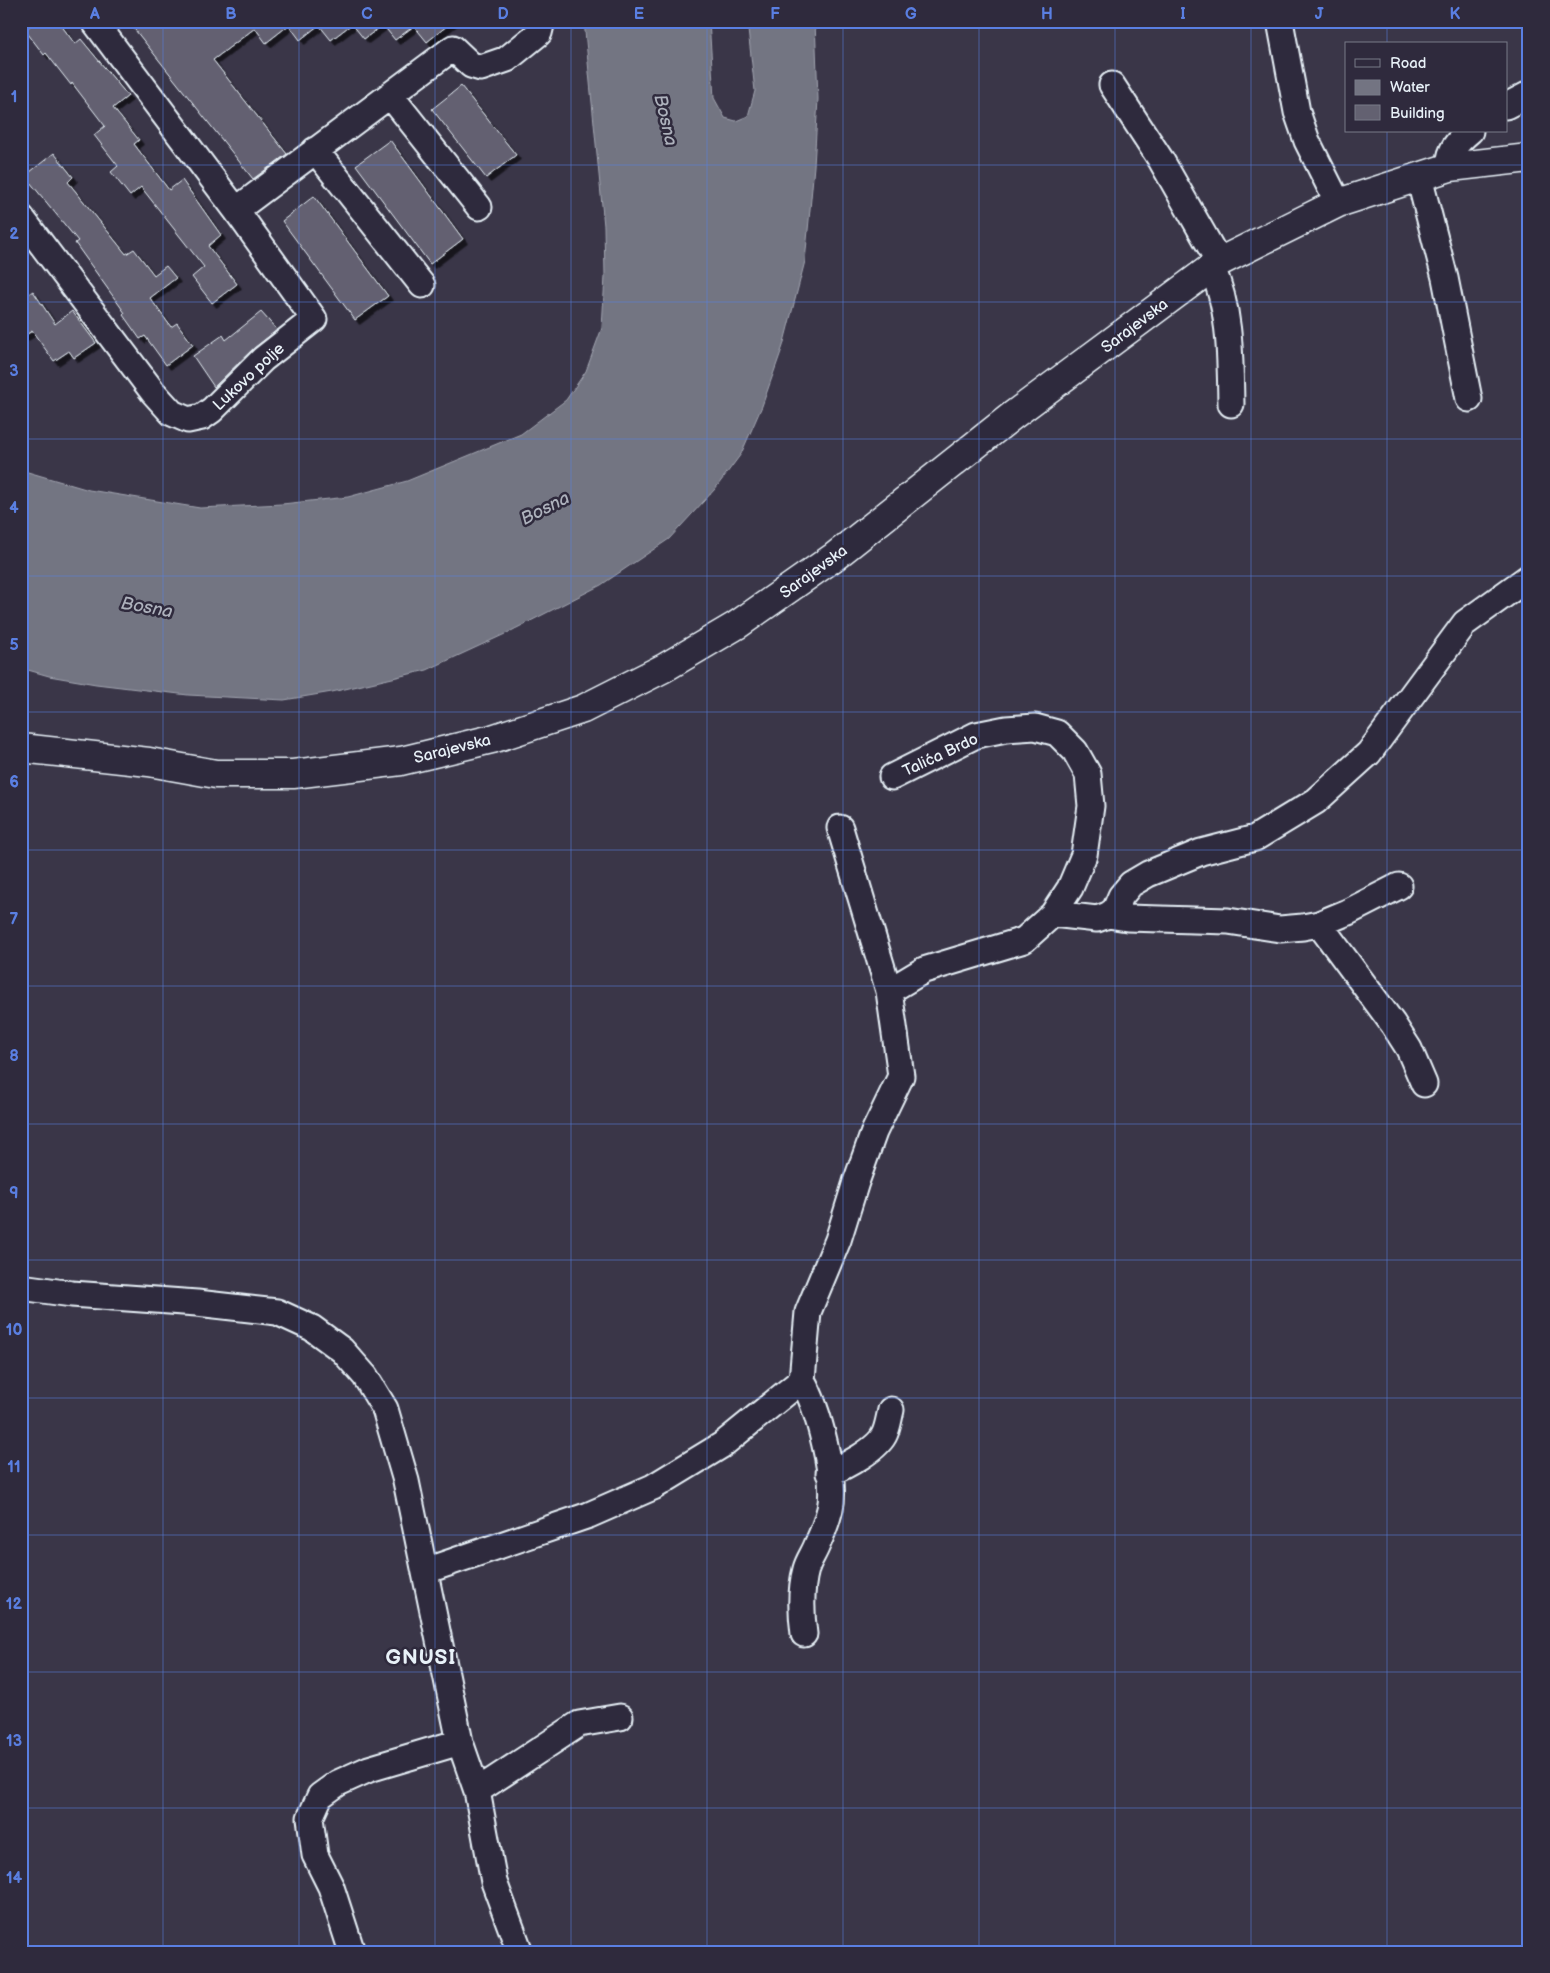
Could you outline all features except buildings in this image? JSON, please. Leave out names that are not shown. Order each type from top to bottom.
[{"type":"main road","name":"Sarajevska","points":[[21,748],[148,762],[216,774],[293,774],[401,761],[492,738],[583,709],[664,668],[737,625],[834,557],[1012,416],[1216,265],[1338,203],[1450,167],[1529,158]]},
{"type":"street","name":"Lukovo polje","points":[[21,217],[153,392],[172,413],[188,420],[202,417],[212,410],[263,359],[314,319],[236,210],[94,21]]},
{"type":"street","points":[[236,210],[453,48],[471,65],[481,68],[507,59],[539,33],[542,21]]},
{"type":"street","points":[[1280,21],[1297,112],[1307,141],[1338,203]]},
{"type":"street","points":[[1112,85],[1160,160],[1216,265],[1226,320],[1230,404]]},
{"type":"street","points":[[1508,105],[1529,94]]},
{"type":"street","points":[[390,95],[479,208]]},
{"type":"street","points":[[1450,167],[1450,160],[1456,142],[1469,132]]},
{"type":"street","points":[[315,150],[422,285]]},
{"type":"street","points":[[1419,177],[1445,278],[1470,399]]},
{"type":"street","points":[[1108,916],[1115,910],[1121,896],[1131,884],[1148,874],[1201,852],[1255,838],[1316,801],[1369,753],[1465,623],[1529,577]]},
{"type":"street","name":"Talića Brdo","points":[[889,992],[924,970],[1024,940],[1053,914],[1070,888],[1084,855],[1091,806],[1088,774],[1075,751],[1057,733],[1036,727],[1006,729],[976,735],[892,777]]},
{"type":"street","points":[[804,1634],[800,1604],[806,1568],[818,1544],[830,1507],[831,1491],[827,1452],[811,1398],[802,1380],[808,1312],[838,1240],[874,1132],[901,1076],[894,1014],[889,992],[840,828]]},
{"type":"street","points":[[1053,914],[1097,919],[1108,916],[1156,920],[1228,921],[1280,929],[1319,924],[1348,912],[1399,886]]},
{"type":"street","points":[[1319,924],[1393,1024],[1408,1049],[1424,1084]]},
{"type":"street","points":[[21,1287],[72,1294],[197,1303],[277,1312],[312,1328],[348,1357],[365,1376],[385,1409],[406,1481],[460,1742],[477,1791],[494,1882],[520,1952]]},
{"type":"street","points":[[425,1571],[589,1514],[653,1487],[722,1445],[802,1380]]},
{"type":"street","points":[[829,1473],[848,1466],[865,1454],[885,1435],[891,1410]]},
{"type":"street","points":[[477,1791],[579,1724],[620,1717]]},
{"type":"street","points":[[352,1952],[332,1887],[315,1855],[310,1818],[320,1796],[338,1783],[369,1769],[460,1742]]},
{"type":"water","name":"Bosna","points":[[584,21],[709,21],[714,98],[725,118],[736,121],[748,116],[755,91],[747,21],[815,21],[818,99],[805,261],[783,346],[762,406],[741,454],[715,489],[669,539],[601,585],[505,634],[427,670],[332,692],[284,700],[188,695],[96,684],[49,676],[21,668],[21,470],[89,490],[200,508],[282,504],[348,497],[407,481],[521,434],[566,400],[586,371],[602,328],[605,276],[604,226]]},
{"type":"district","name":"GNUSI","points":[[421,1657]]}]
